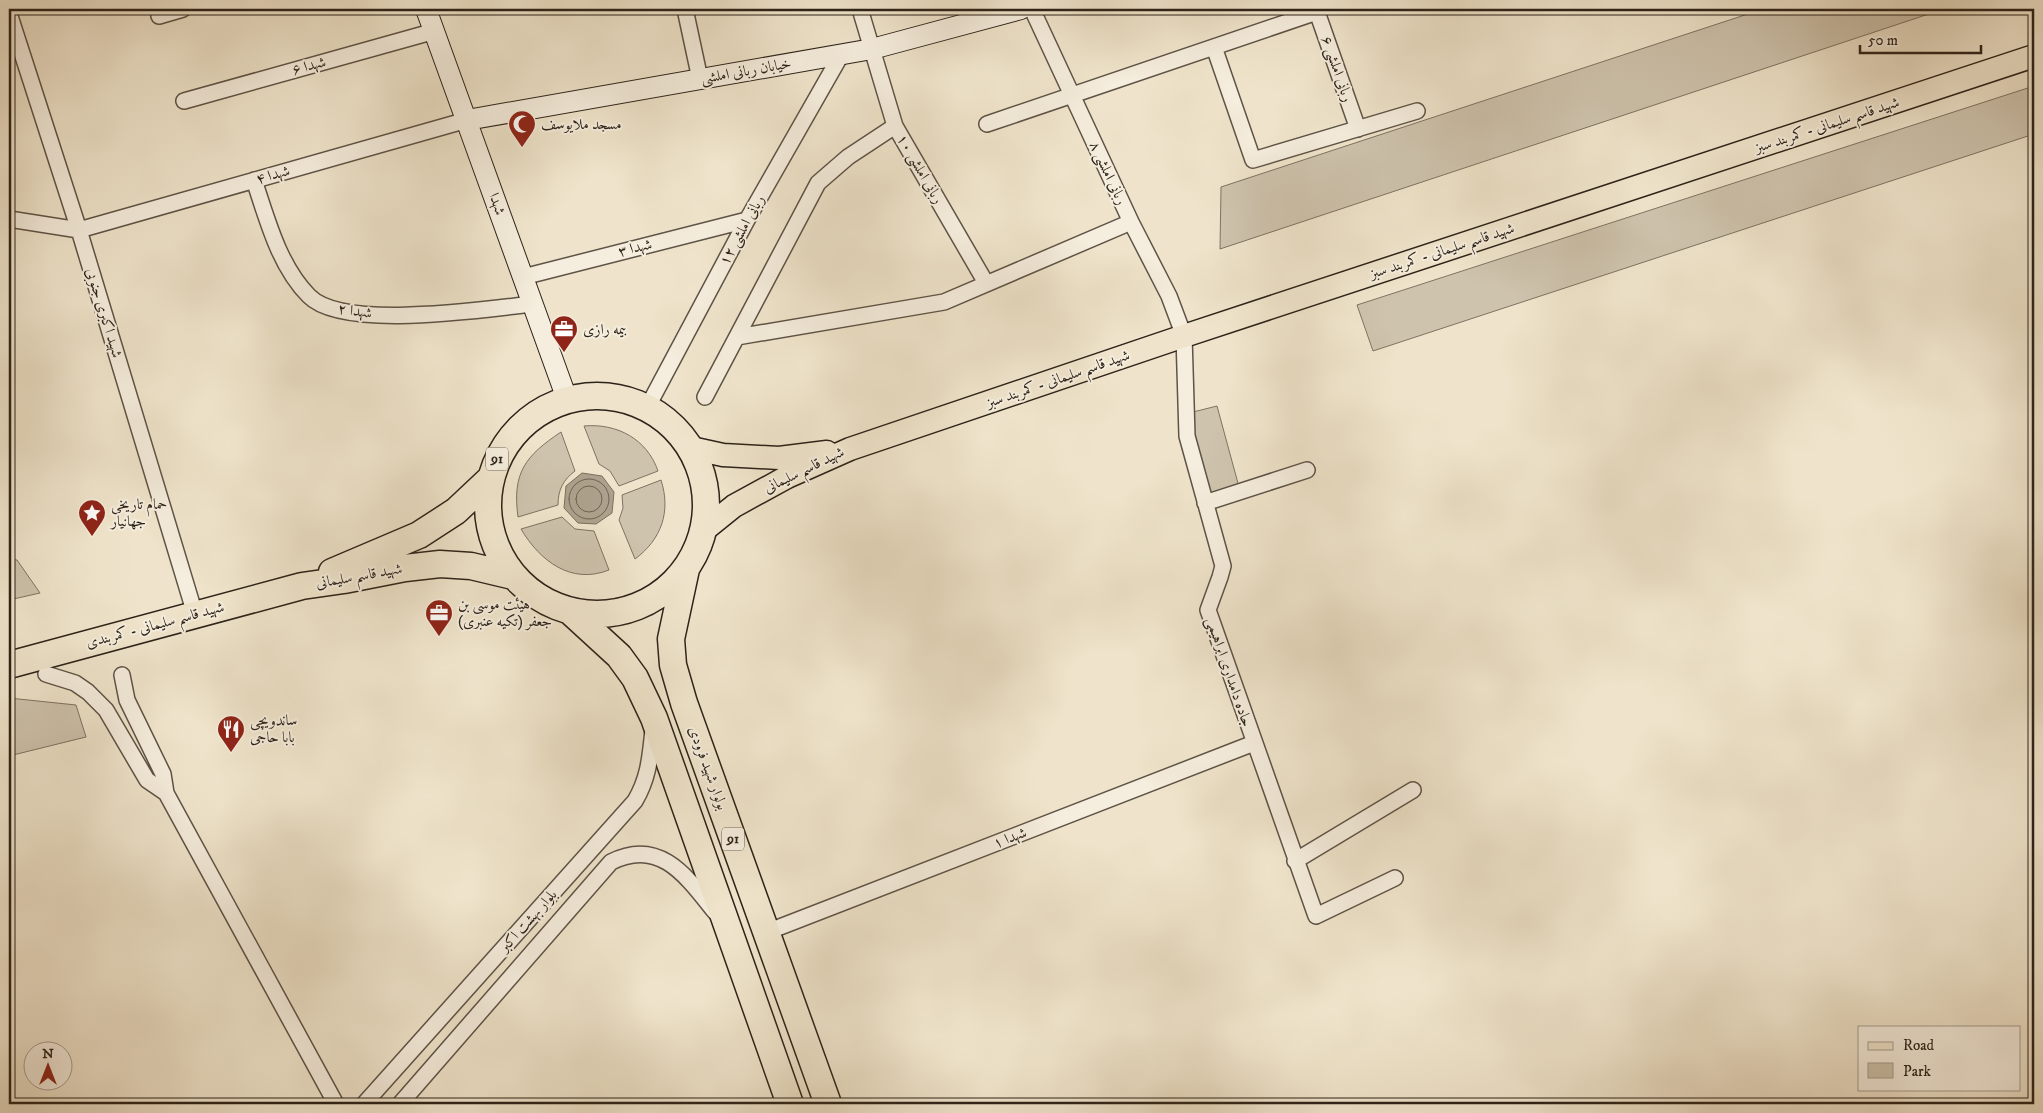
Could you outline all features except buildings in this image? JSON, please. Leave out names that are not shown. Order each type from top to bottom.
[{"type":"highway","name":"91","points":[[571,612],[603,614],[635,608],[663,592],[686,569],[696,551],[703,531],[707,503],[702,474],[690,448],[672,425],[647,408],[622,398],[594,395],[567,399],[541,411],[518,428],[500,452],[490,479],[486,505],[490,531],[498,555],[513,576],[539,598],[571,612],[619,656],[635,678],[654,718],[790,1104]]},
{"type":"highway","name":"شهید قاسم سلیمانی","points":[[302,586],[370,554],[419,535],[456,511],[490,479]]},
{"type":"highway","name":"شهید قاسم سلیمانی","points":[[302,586],[405,568],[440,564],[471,566],[513,576]]},
{"type":"highway","name":"بولوار شهید فرودی","points":[[686,569],[671,639],[674,665],[684,703],[828,1104]]},
{"type":"highway","name":"شهید قاسم سلیمانی - کمربندی","points":[[9,665],[302,586]]},
{"type":"main road","name":"شهید قاسم سلیمانی - کمربند سبز","points":[[850,449],[1184,336],[2034,56]]},
{"type":"main road","name":"شهید قاسم سلیمانی","points":[[690,448],[723,455],[779,458],[850,449]]},
{"type":"main road","name":"شهید قاسم سلیمانی","points":[[703,531],[734,506],[787,477],[850,449]]},
{"type":"street","points":[[159,16],[183,9]]},
{"type":"street","name":"شهدا","points":[[426,9],[567,399]]},
{"type":"street","points":[[685,9],[700,79]]},
{"type":"street","name":"ربانی املشی ۱۰","points":[[860,9],[895,126],[986,282]]},
{"type":"street","name":"خیابان ربانی املشی","points":[[467,120],[872,49],[1021,9]]},
{"type":"street","name":"ربانی املشی ۸","points":[[1032,9],[1131,222],[1169,296],[1184,336]]},
{"type":"street","points":[[987,124],[1214,47],[1316,10]]},
{"type":"street","name":"ربانی املشی ۶","points":[[1316,10],[1358,129]]},
{"type":"street","name":"شهید اکبری جنوبی","points":[[9,13],[79,230],[196,614]]},
{"type":"street","name":"شهدا ۶","points":[[184,101],[435,32]]},
{"type":"street","points":[[1214,47],[1253,160],[1417,111]]},
{"type":"street","name":"ربانی املشی ۱۲","points":[[647,408],[747,220],[841,55]]},
{"type":"street","name":"شهدا ۴","points":[[79,230],[467,120]]},
{"type":"street","points":[[705,397],[818,183],[848,157],[895,126]]},
{"type":"street","name":"شهدا ۲","points":[[254,180],[275,240],[297,283],[311,298],[335,310],[383,315],[436,314],[533,304]]},
{"type":"street","points":[[9,219],[79,230]]},
{"type":"street","name":"شهدا ۳","points":[[523,277],[747,220]]},
{"type":"street","points":[[737,337],[944,302],[986,282],[1131,222]]},
{"type":"street","name":"جاده دامداری ابراهیمی","points":[[1184,336],[1187,436],[1223,566],[1208,610],[1316,916],[1395,878]]},
{"type":"street","points":[[1205,503],[1307,470]]},
{"type":"street","points":[[46,674],[75,683],[88,692],[106,710],[148,780],[166,793]]},
{"type":"street","points":[[122,676],[127,700],[163,774],[166,793],[336,1104]]},
{"type":"street","name":"بلوار بهشت اکبر","points":[[364,1104],[635,801],[643,788],[648,772],[654,718]]},
{"type":"street","name":"شهدا ۱","points":[[767,932],[1254,743]]},
{"type":"street","points":[[1295,861],[1413,790]]},
{"type":"street","name":"بلوار بهشت اکبر","points":[[400,1104],[611,862],[625,855],[641,853],[667,861],[688,878],[727,928]]},
{"type":"green space","points":[[1763,9],[1944,9],[1220,249],[1221,187]]},
{"type":"green space","points":[[2034,86],[2034,134],[1373,351],[1357,305]]},
{"type":"green space","points":[[1217,406],[1239,487],[1211,494],[1189,413]]},
{"type":"green space","points":[[584,426],[608,427],[629,435],[646,450],[658,471],[619,486],[610,471],[599,464]]},
{"type":"green space","points":[[561,432],[575,471],[562,486],[558,505],[518,517],[517,489],[519,477],[524,467],[538,449]]},
{"type":"green space","points":[[661,480],[665,503],[662,524],[652,543],[635,559],[619,520],[623,508],[622,495]]},
{"type":"green space","points":[[562,517],[575,529],[594,531],[609,570],[595,574],[582,574],[569,572],[558,567],[537,551],[521,529]]},
{"type":"green space","points":[[9,559],[17,560],[40,593],[9,600]]},
{"type":"green space","points":[[9,698],[76,705],[86,737],[9,756]]},
{"type":"water","points":[[582,473],[602,476],[614,492],[612,513],[596,524],[578,523],[564,508],[566,486]]},
{"type":"place","name":"مسجد ملایوسف","points":[[522,148]]},
{"type":"place","name":"بیمه رازی","points":[[564,353]]},
{"type":"place","name":"حمام تاریخی جهانیار","points":[[92,537]]},
{"type":"place","name":"هيئت موسی بن جعفر (تکیه عنبری)","points":[[439,637]]},
{"type":"place","name":"ساندویچی بابا حاجی","points":[[231,753]]}]
